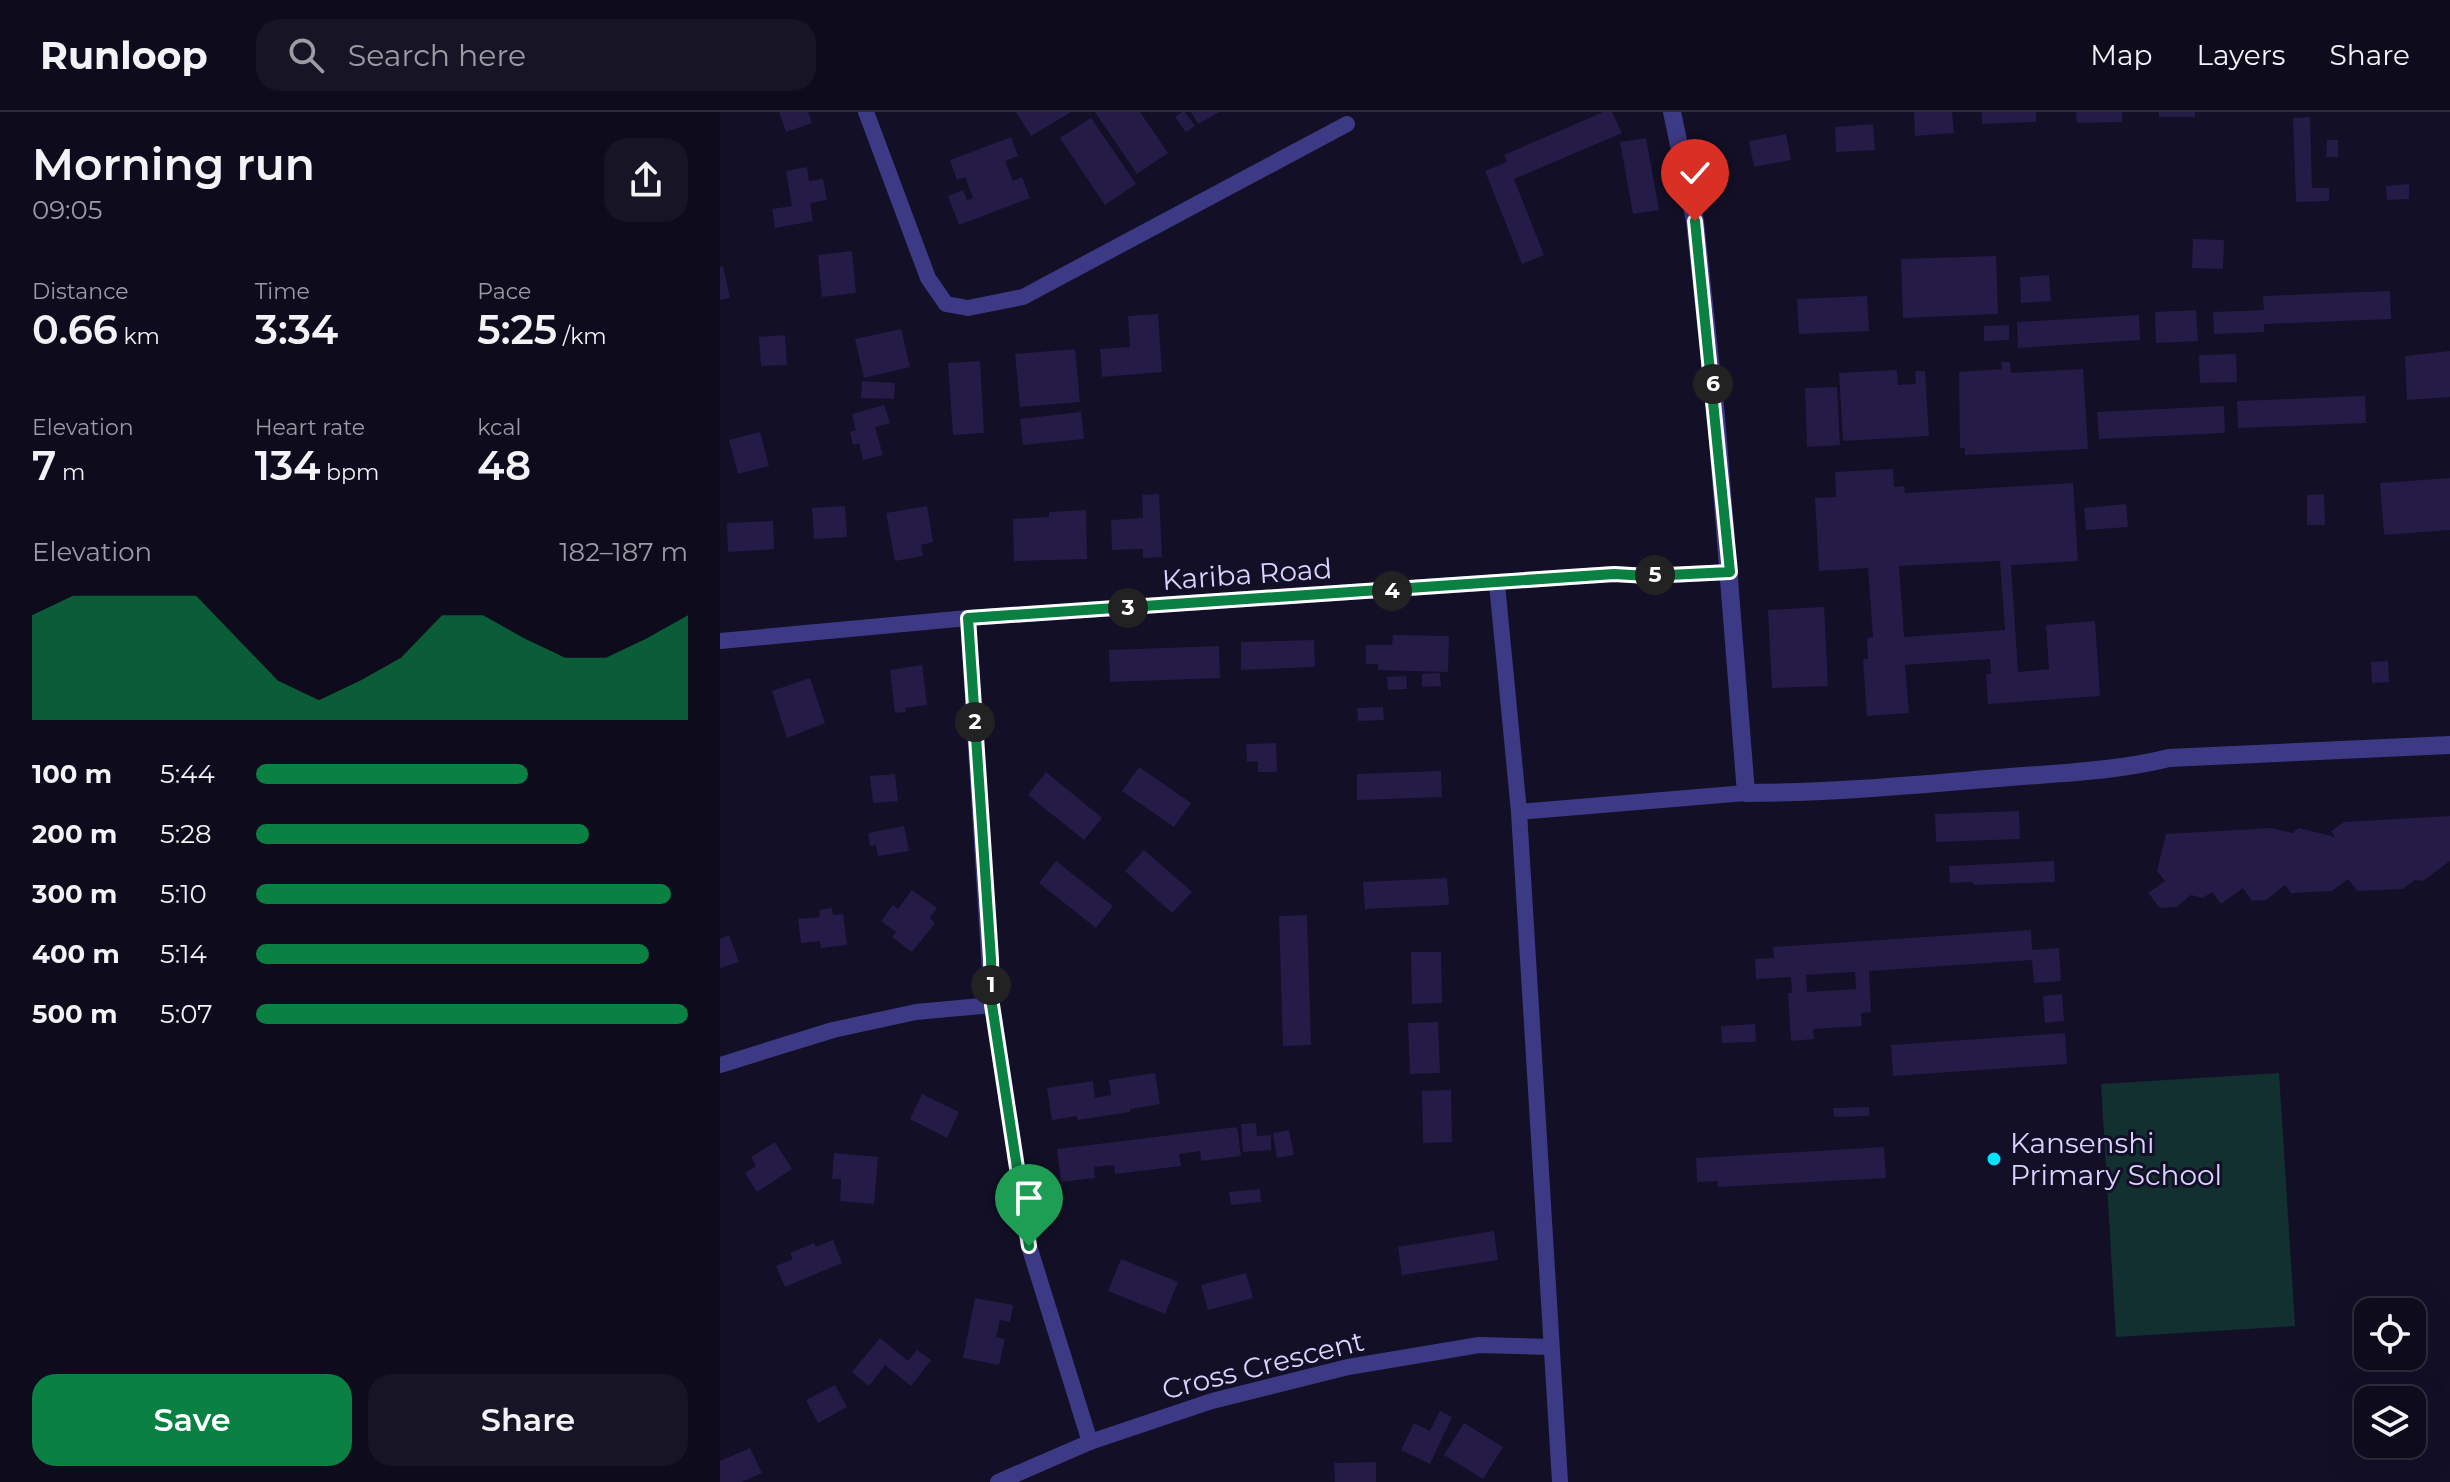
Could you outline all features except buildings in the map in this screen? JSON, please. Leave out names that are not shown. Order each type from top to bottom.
[{"type":"street","points":[[866,112],[928,278],[946,304],[968,308],[1023,297],[1347,124]]},
{"type":"street","points":[[1672,112],[1695,221],[1730,572],[1746,793]]},
{"type":"street","name":"Kariba Road","points":[[720,641],[968,618],[1614,574],[1648,576],[1730,572]]},
{"type":"street","points":[[1497,584],[1519,812],[1560,1482]]},
{"type":"street","points":[[968,618],[992,1005],[1029,1246],[1090,1442]]},
{"type":"street","points":[[1519,812],[1746,793],[1786,793],[2135,767],[2169,758],[2450,745]]},
{"type":"street","points":[[720,1065],[833,1030],[916,1012],[992,1005]]},
{"type":"street","name":"Cross Crescent","points":[[998,1482],[1090,1442],[1212,1401],[1348,1367],[1479,1345],[1551,1347]]},
{"type":"green space","points":[[2279,1073],[2295,1326],[2116,1337],[2101,1084]]},
{"type":"place","name":"Kansenshi Primary School","points":[[1994,1159]]},
{"type":"route","points":[[1029,1246],[992,1005],[968,618],[1614,574],[1648,576],[1730,572],[1695,221]]}]
